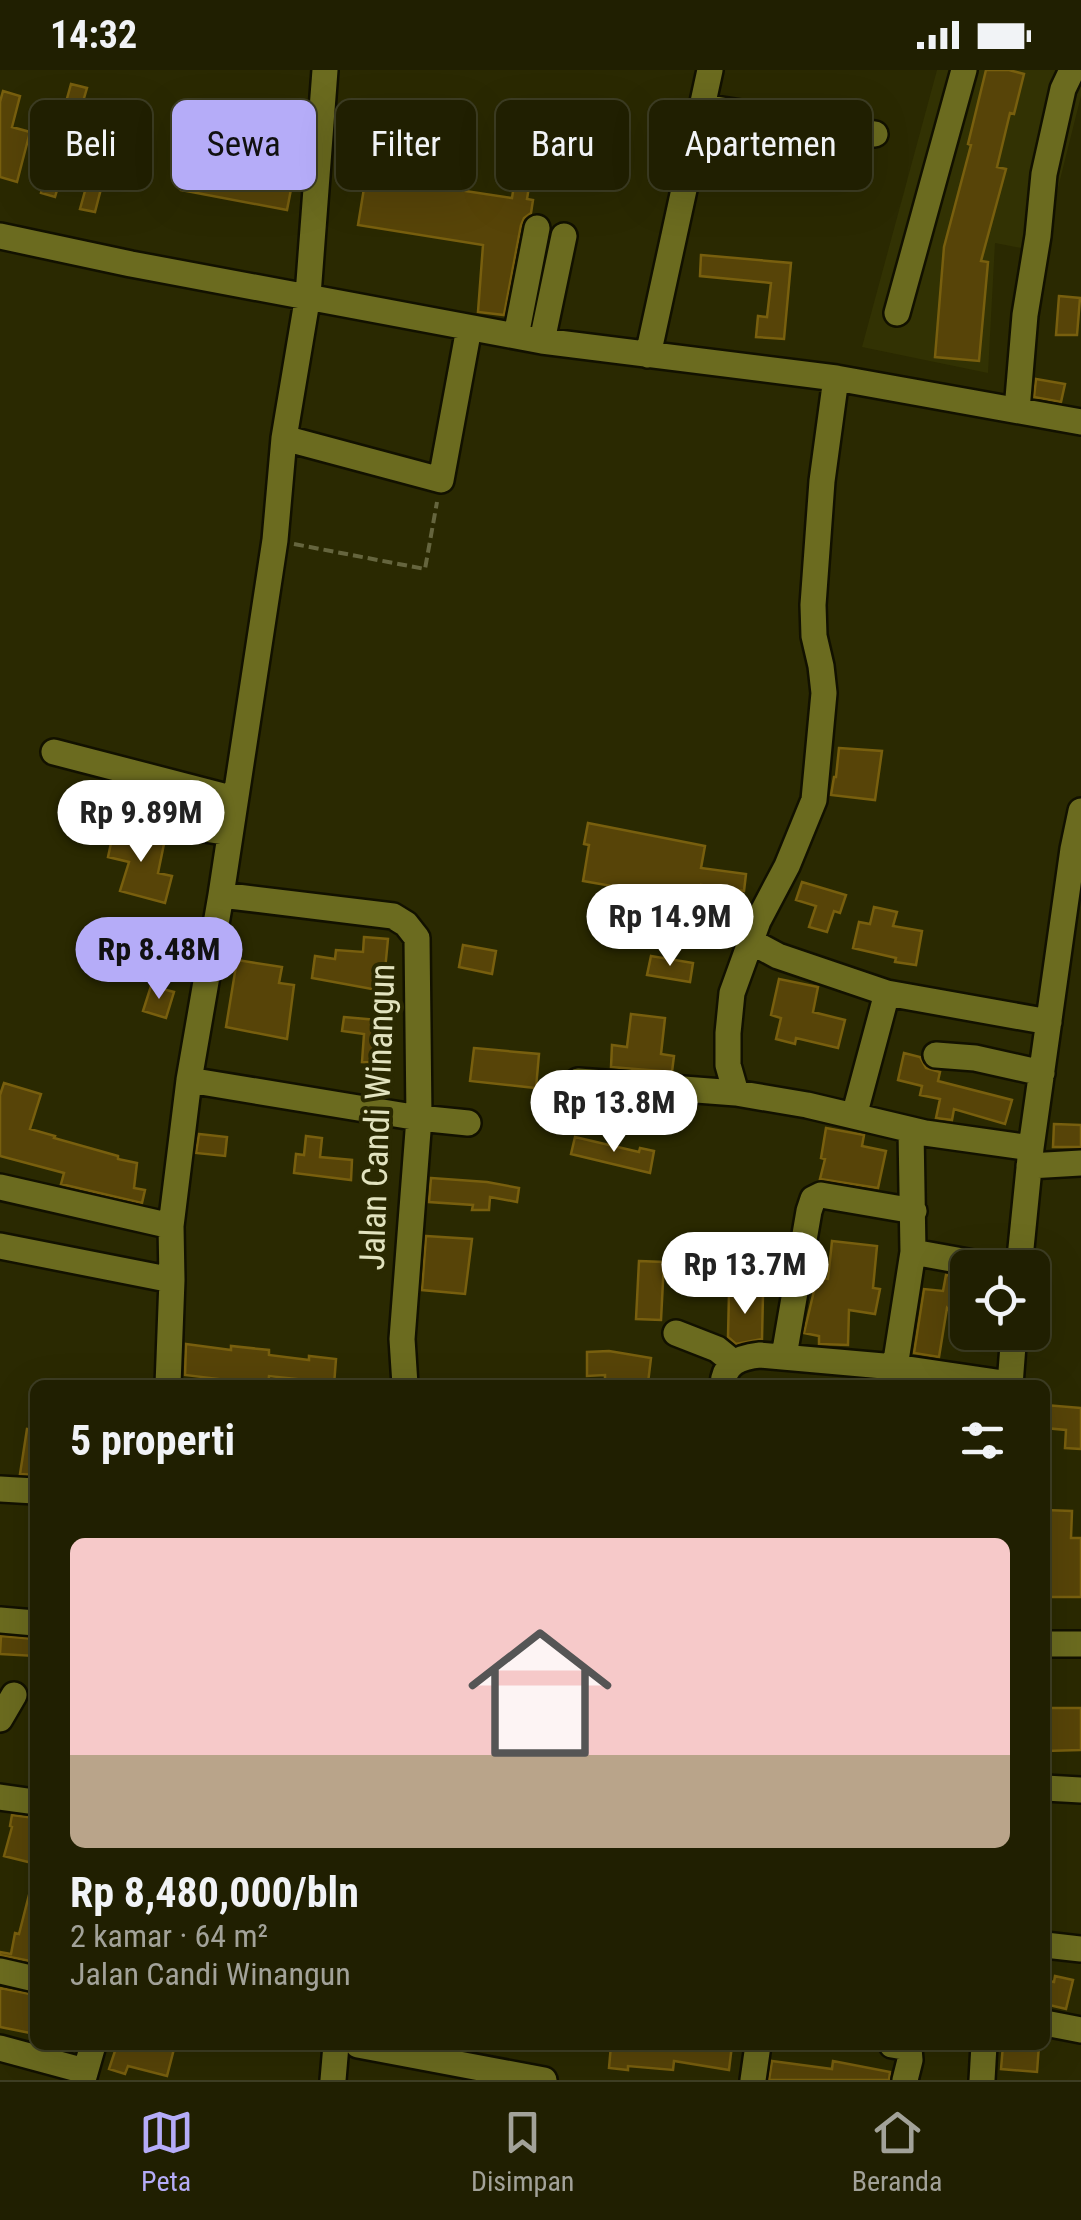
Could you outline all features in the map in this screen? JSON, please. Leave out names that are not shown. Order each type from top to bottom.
[{"type":"street","points":[[168,1380],[171,1226],[189,1080],[236,799],[275,540],[284,438],[308,295],[325,70]]},
{"type":"street","points":[[704,100],[710,70]]},
{"type":"street","points":[[897,312],[964,70]]},
{"type":"street","points":[[1017,410],[1044,174],[1063,89],[1072,70]]},
{"type":"street","points":[[648,355],[684,190]]},
{"type":"street","points":[[516,336],[537,228]]},
{"type":"street","points":[[0,236],[542,341],[836,378],[1081,422]]},
{"type":"street","points":[[542,341],[564,236]]},
{"type":"street","points":[[284,438],[441,480],[469,328]]},
{"type":"street","points":[[736,1093],[728,1065],[729,1015],[739,972],[814,800],[824,694],[813,606],[822,481],[836,378]]},
{"type":"street","points":[[54,752],[236,799]]},
{"type":"street","points":[[1021,1250],[1030,1157],[1081,811]]},
{"type":"street","points":[[123,816],[230,834]]},
{"type":"street","name":"Jalan Candi Winangun","points":[[221,896],[394,916],[417,938],[419,1118],[402,1338],[406,1380]]},
{"type":"street","points":[[752,942],[778,956],[886,993],[1050,1022]]},
{"type":"street","points":[[854,1116],[886,993]]},
{"type":"street","points":[[936,1055],[975,1058],[1042,1074]]},
{"type":"street","points":[[189,1080],[468,1123]]},
{"type":"street","points":[[578,1081],[736,1093],[807,1105],[1030,1157],[1081,1163]]},
{"type":"street","points":[[895,1367],[912,1252],[911,1130]]},
{"type":"street","points":[[0,1187],[171,1226]]},
{"type":"street","points":[[784,1356],[813,1199],[820,1195],[914,1211]]},
{"type":"street","points":[[0,1246],[172,1280]]},
{"type":"street","points":[[912,1252],[950,1259]]},
{"type":"street","points":[[676,1334],[717,1349],[728,1374],[743,1356],[784,1356],[978,1380]]},
{"type":"street","points":[[1010,1380],[1013,1350]]},
{"type":"street","points":[[0,1488],[30,1491]]},
{"type":"street","points":[[0,1620],[30,1623]]},
{"type":"street","points":[[1050,1644],[1081,1644]]},
{"type":"street","points":[[0,1719],[14,1695]]},
{"type":"street","points":[[1050,1788],[1081,1790]]},
{"type":"street","points":[[0,1797],[30,1801]]},
{"type":"street","points":[[1050,1946],[1081,1950]]},
{"type":"street","points":[[0,1972],[30,1977]]},
{"type":"street","points":[[1050,2024],[1081,2030]]},
{"type":"street","points":[[0,2048],[84,2075],[91,2050]]},
{"type":"street","points":[[333,2080],[336,2050]]},
{"type":"street","points":[[385,2050],[544,2080]]},
{"type":"street","points":[[753,2080],[757,2050]]},
{"type":"street","points":[[905,2080],[909,2050]]},
{"type":"street","points":[[982,2080],[984,2050]]},
{"type":"path","points":[[275,540],[424,569],[441,480]]},
{"type":"shaded area","points":[[937,70],[1081,70],[1081,96],[1042,252],[995,243],[988,373],[862,347]]},
{"type":"building","points":[[986,70],[1024,74],[997,167],[1006,169],[981,261],[988,262],[979,361],[935,357],[944,247]]},
{"type":"building","points":[[71,84],[87,88],[83,100],[67,100]]},
{"type":"building","points":[[3,91],[20,96],[12,127],[30,132],[17,182],[0,177]]},
{"type":"building","points":[[42,190],[57,190],[55,197],[41,193]]},
{"type":"building","points":[[85,190],[101,190],[95,212],[80,209]]},
{"type":"building","points":[[181,190],[291,190],[287,210]]},
{"type":"building","points":[[364,190],[459,190],[512,198],[513,190],[528,190],[527,199],[533,200],[531,213],[521,225],[504,315],[478,312],[483,245],[358,225]]},
{"type":"building","points":[[701,255],[791,263],[784,339],[756,337],[758,316],[767,317],[771,283],[700,276]]},
{"type":"building","points":[[1059,296],[1080,298],[1077,335],[1056,335]]},
{"type":"building","points":[[1036,379],[1065,384],[1061,402],[1034,397]]},
{"type":"building","points":[[839,748],[882,751],[875,800],[831,795]]},
{"type":"building","points":[[588,823],[705,846],[701,868],[746,874],[744,891],[701,885],[698,901],[583,881]]},
{"type":"building","points":[[114,829],[165,839],[158,873],[172,876],[165,903],[120,891],[129,862],[108,857]]},
{"type":"building","points":[[802,882],[846,895],[840,913],[834,911],[827,932],[809,927],[816,906],[796,900]]},
{"type":"building","points":[[874,907],[897,912],[893,926],[922,931],[916,965],[853,948],[859,922],[870,924]]},
{"type":"building","points":[[364,937],[388,939],[383,991],[312,978],[315,956],[335,959],[336,950],[363,952]]},
{"type":"building","points":[[463,945],[496,951],[492,974],[459,967]]},
{"type":"building","points":[[651,956],[693,963],[690,982],[647,975]]},
{"type":"building","points":[[237,960],[282,967],[279,983],[294,985],[287,1039],[226,1027]]},
{"type":"building","points":[[779,979],[818,987],[813,1012],[845,1020],[838,1048],[796,1038],[795,1044],[776,1039],[781,1018],[771,1015]]},
{"type":"building","points":[[151,986],[174,992],[166,1018],[143,1011]]},
{"type":"building","points":[[631,1014],[665,1018],[661,1054],[674,1056],[672,1072],[611,1067],[612,1045],[627,1047]]},
{"type":"building","points":[[344,1017],[388,1021],[382,1063],[362,1062],[364,1034],[342,1031]]},
{"type":"building","points":[[474,1048],[539,1054],[536,1088],[470,1081]]},
{"type":"building","points":[[904,1053],[920,1057],[926,1068],[940,1072],[938,1081],[1012,1100],[1005,1124],[954,1109],[952,1120],[936,1118],[940,1099],[920,1095],[922,1086],[898,1080]]},
{"type":"building","points":[[4,1083],[41,1094],[30,1129],[137,1163],[134,1188],[145,1190],[142,1203],[61,1184],[64,1173],[0,1156],[0,1095]]},
{"type":"building","points":[[1054,1124],[1081,1125],[1081,1147],[1053,1147]]},
{"type":"building","points":[[826,1128],[864,1135],[862,1146],[886,1151],[878,1188],[820,1179]]},
{"type":"building","points":[[199,1134],[227,1137],[225,1156],[196,1153]]},
{"type":"building","points":[[306,1136],[322,1138],[320,1157],[352,1160],[351,1180],[294,1173],[296,1154],[304,1155]]},
{"type":"building","points":[[575,1137],[639,1152],[640,1148],[654,1151],[650,1173],[571,1154]]},
{"type":"building","points":[[431,1178],[519,1188],[517,1202],[490,1197],[489,1210],[472,1210],[473,1205],[429,1202]]},
{"type":"building","points":[[426,1236],[472,1239],[465,1294],[422,1290]]},
{"type":"building","points":[[832,1241],[877,1246],[873,1288],[880,1289],[875,1314],[849,1310],[848,1345],[819,1344],[819,1336],[804,1333],[817,1278],[828,1279]]},
{"type":"building","points":[[639,1261],[664,1262],[661,1320],[636,1319]]},
{"type":"building","points":[[946,1275],[950,1276],[950,1311],[947,1308],[939,1357],[914,1353],[924,1289],[943,1291]]},
{"type":"building","points":[[729,1293],[763,1294],[762,1339],[736,1344],[728,1337]]},
{"type":"building","points":[[186,1344],[269,1350],[269,1355],[309,1360],[309,1356],[336,1359],[334,1380],[269,1376],[269,1380],[226,1380],[185,1375]]},
{"type":"building","points":[[609,1351],[651,1358],[648,1380],[587,1376],[587,1352]]},
{"type":"building","points":[[1050,1405],[1081,1408],[1081,1449],[1065,1448],[1066,1430],[1050,1428]]},
{"type":"building","points":[[27,1429],[30,1429],[30,1475],[20,1474]]},
{"type":"building","points":[[1050,1510],[1072,1511],[1071,1538],[1081,1538],[1081,1597],[1050,1597]]},
{"type":"building","points":[[1,1636],[30,1639],[30,1656],[0,1654]]},
{"type":"building","points":[[1050,1708],[1081,1708],[1081,1750],[1050,1751]]},
{"type":"building","points":[[12,1815],[30,1817],[30,1862],[4,1856]]},
{"type":"building","points":[[30,1891],[30,1961],[0,1955],[11,1954],[15,1933],[19,1934]]},
{"type":"building","points":[[1055,1976],[1073,1980],[1066,2009],[1050,2005],[1050,1981],[1054,1982]]},
{"type":"building","points":[[0,1988],[30,1994],[30,2033],[0,2027]]},
{"type":"building","points":[[115,2050],[174,2050],[167,2076],[128,2066],[125,2074],[109,2069]]},
{"type":"building","points":[[611,2050],[731,2050],[729,2070],[674,2061],[673,2070],[609,2068]]},
{"type":"building","points":[[1003,2050],[1039,2050],[1037,2072],[1001,2069]]},
{"type":"building","points":[[772,2061],[832,2069],[833,2061],[890,2072],[889,2080],[769,2080]]}]
